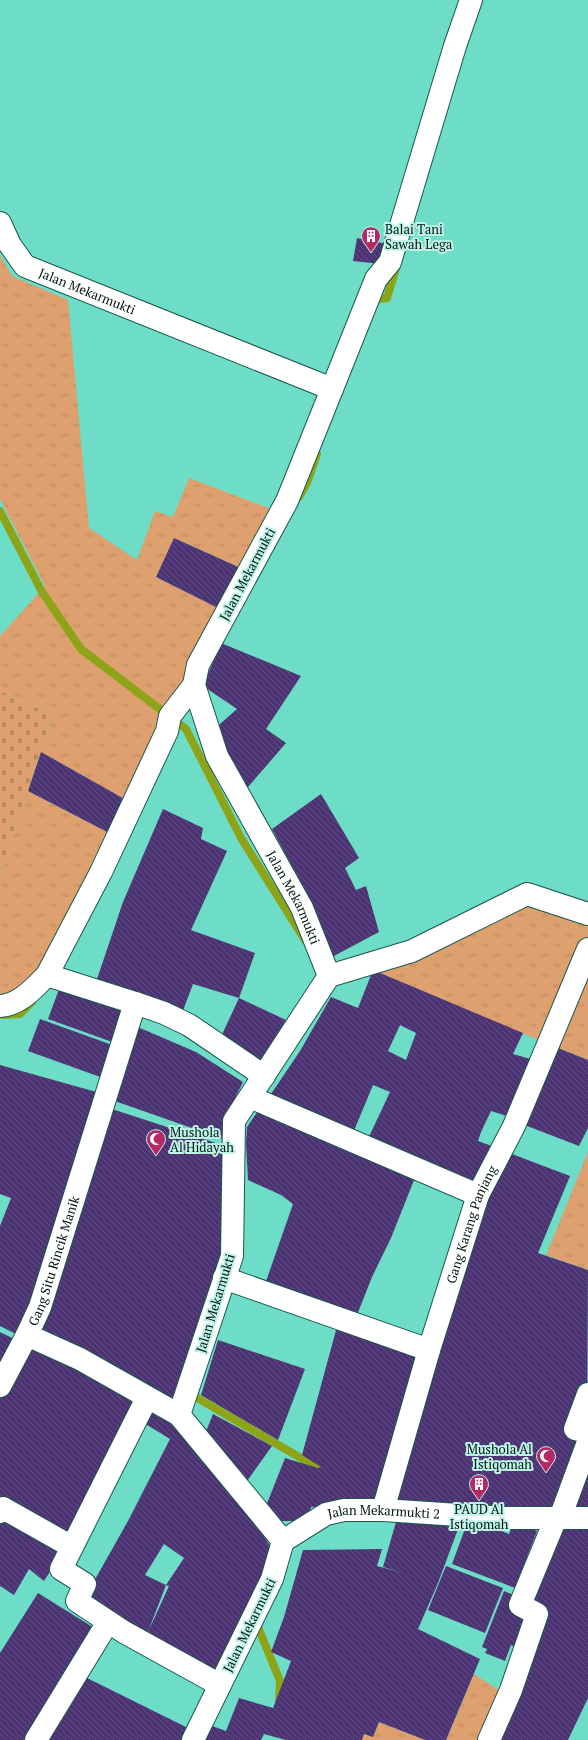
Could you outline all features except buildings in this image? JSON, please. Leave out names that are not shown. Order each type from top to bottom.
[{"type":"street","points":[[332,389],[376,279],[390,262],[455,46],[471,0]]},
{"type":"street","name":"Jalan Mekarmukti","points":[[0,223],[10,245],[26,266],[332,389],[287,501],[198,665],[194,685],[217,756],[302,908],[329,976],[234,1121],[232,1256],[179,1415]]},
{"type":"street","points":[[0,1006],[8,1005],[31,992],[47,974],[101,872],[167,731],[170,716],[194,685]]},
{"type":"street","points":[[329,976],[412,951],[527,894],[588,914]]},
{"type":"street","name":"Gang Karang Panjang","points":[[383,1510],[429,1350],[478,1195],[514,1126],[588,949]]},
{"type":"street","points":[[47,974],[164,1013],[189,1025],[264,1076]]},
{"type":"street","name":"Gang Situ Rincik Manik","points":[[135,1003],[121,1043],[40,1306],[27,1334],[80,1359],[179,1415]]},
{"type":"street","points":[[250,1097],[478,1195]]},
{"type":"street","points":[[224,1278],[429,1350]]},
{"type":"street","points":[[0,1386],[27,1334]]},
{"type":"street","points":[[588,1394],[575,1429],[588,1432]]},
{"type":"street","points":[[147,1398],[61,1569],[85,1584],[77,1601],[108,1622],[220,1685]]},
{"type":"street","points":[[179,1415],[283,1541]]},
{"type":"street","points":[[489,1740],[511,1690],[537,1614],[520,1605],[558,1518],[588,1442]]},
{"type":"street","points":[[0,1512],[3,1508],[72,1547]]},
{"type":"street","name":"Jalan Mekarmukti 2","points":[[283,1541],[326,1514],[344,1510],[383,1510],[504,1518],[588,1518]]},
{"type":"street","name":"Jalan Mekarmukti","points":[[193,1740],[272,1579],[283,1541]]},
{"type":"street","points":[[36,1740],[108,1622]]},
{"type":"green space","points":[[0,255],[12,276],[68,300],[89,528],[137,560],[155,511],[173,517],[189,478],[277,511],[245,570],[174,538],[156,577],[222,610],[162,717],[128,801],[41,752],[53,715],[0,691],[0,636],[45,586],[0,499]]},
{"type":"green space","points":[[0,691],[53,715],[0,876]]},
{"type":"green space","points":[[28,791],[113,835],[38,979],[0,998],[0,876]]},
{"type":"green space","points":[[527,901],[588,923],[588,1060],[373,970]]},
{"type":"green space","points":[[588,1152],[588,1270],[546,1255]]},
{"type":"green space","points":[[474,1674],[505,1694],[485,1740],[446,1740]]},
{"type":"green space","points":[[379,1722],[425,1740],[362,1740],[364,1734],[373,1737]]},
{"type":"waterway","points":[[371,302],[371,300],[387,298],[397,265]]},
{"type":"waterway","points":[[299,497],[307,483],[317,454]]},
{"type":"waterway","points":[[0,511],[42,592],[81,649],[186,729],[241,838],[305,940]]},
{"type":"waterway","points":[[3,1015],[20,1014],[32,1002]]},
{"type":"waterway","points":[[196,1390],[194,1396],[318,1468],[316,1476]]},
{"type":"waterway","points":[[256,1622],[280,1681],[279,1703]]},
{"type":"place","name":"Balai Tani Sawah Lega","points":[[371,253]]},
{"type":"place","name":"Mushola Al Hidayah","points":[[156,1156]]},
{"type":"place","name":"Mushola Al Istiqomah","points":[[546,1473]]},
{"type":"place","name":"PAUD Al Istiqomah","points":[[479,1501]]}]
